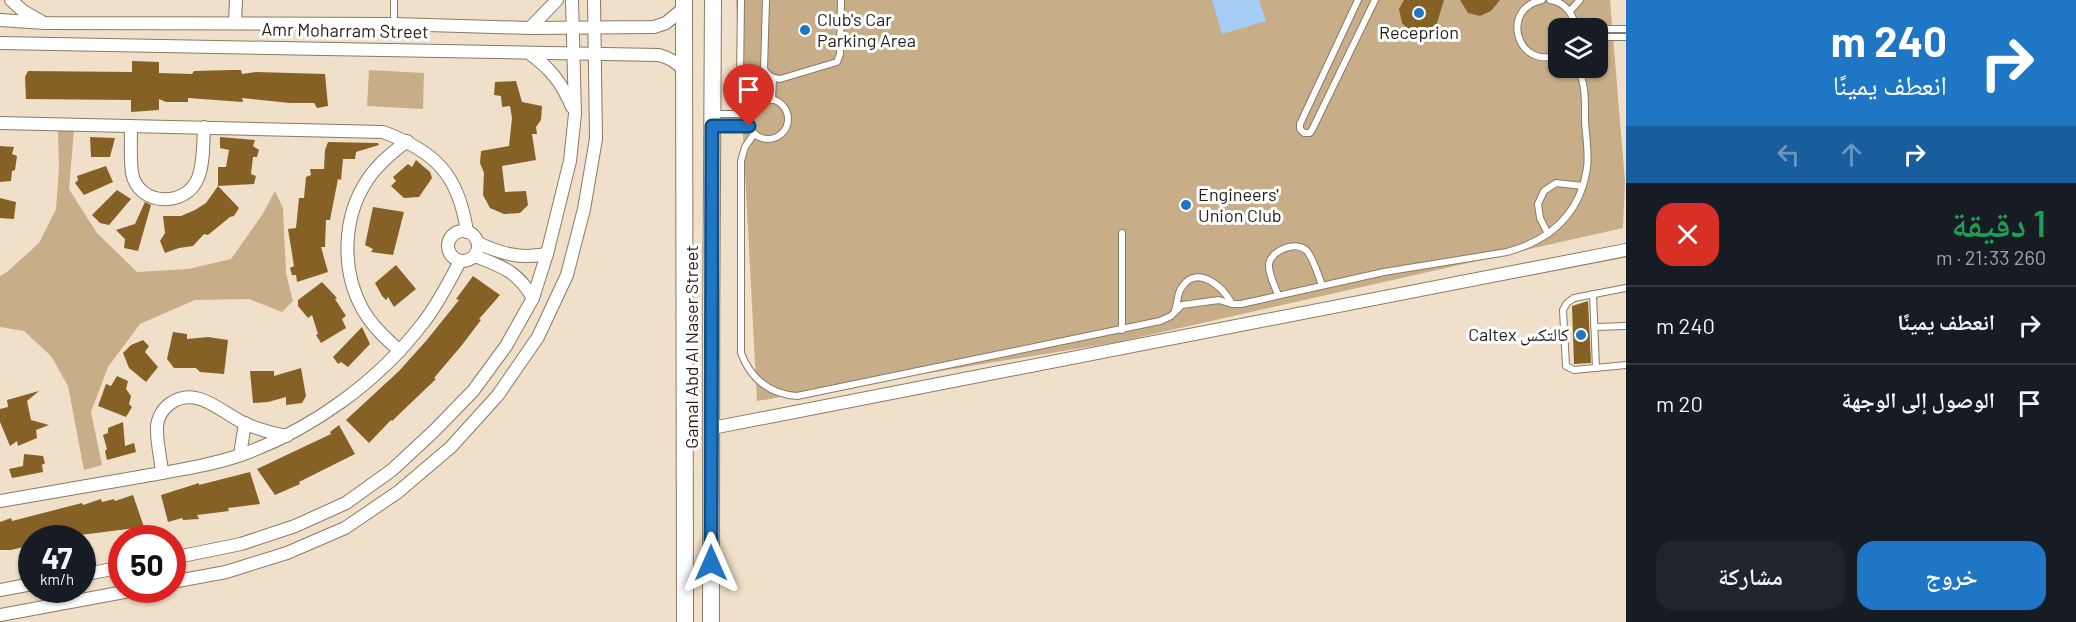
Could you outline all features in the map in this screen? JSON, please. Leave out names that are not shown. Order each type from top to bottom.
[{"type":"main road","name":"Gamal Abd Al Naser Street","points":[[711,622],[710,278],[713,0]]},
{"type":"main road","name":"Gamal Abd Al Naser Street","points":[[684,4],[685,622]]},
{"type":"main road","points":[[686,282],[701,284],[710,278]]},
{"type":"street","points":[[11,0],[23,11],[45,22]]},
{"type":"street","points":[[236,0],[236,22]]},
{"type":"street","points":[[530,28],[557,0]]},
{"type":"street","points":[[186,555],[241,544],[295,526],[346,503],[383,477],[434,431],[472,390],[506,346],[533,298],[547,254],[570,160],[575,114],[572,0]]},
{"type":"street","points":[[186,579],[226,572],[287,553],[345,528],[398,492],[451,447],[498,395],[538,337],[567,275],[584,209],[596,139],[594,0]]},
{"type":"street","name":"Amr Moharram Street","points":[[0,20],[394,24],[530,28],[654,27],[666,23],[684,4]]},
{"type":"street","name":"Amr Moharram Street","points":[[0,43],[659,55],[669,58],[684,71]]},
{"type":"street","points":[[528,53],[544,64],[557,78],[575,114]]},
{"type":"street","points":[[0,123],[383,132],[408,141],[429,154],[444,170],[456,189],[464,210],[467,232]]},
{"type":"street","points":[[131,126],[132,173],[136,183],[143,192],[153,198],[164,200],[185,195],[193,188],[198,178],[204,127]]},
{"type":"street","points":[[400,351],[374,326],[353,285],[348,258],[348,231],[355,204],[368,179],[386,158],[408,141]]},
{"type":"street","points":[[478,243],[477,252],[471,259],[460,261],[451,254],[449,243],[456,233],[467,232],[472,234],[478,243],[499,253],[530,257],[547,254]]},
{"type":"street","points":[[712,428],[1626,250]]},
{"type":"street","points":[[475,256],[511,271],[523,282],[533,298]]},
{"type":"street","points":[[0,501],[162,473],[240,455],[287,436],[346,398],[400,351],[431,312],[460,261]]},
{"type":"street","points":[[162,473],[157,426],[160,414],[168,404],[179,398],[192,396],[204,399],[245,423],[287,436]]},
{"type":"street","points":[[240,455],[245,423]]},
{"type":"street","points":[[0,590],[18,587]]},
{"type":"street","points":[[0,615],[108,595]]},
{"type":"lane","points":[[394,0],[394,24]]},
{"type":"lane","points":[[741,0],[740,80],[743,91],[754,105]]},
{"type":"lane","points":[[766,0],[764,69],[767,75],[780,79],[837,62],[840,54],[841,0]]},
{"type":"lane","points":[[1358,0],[1300,124],[1300,129],[1304,133],[1310,133],[1313,128],[1375,0]]},
{"type":"lane","points":[[1542,0],[1528,6],[1521,14],[1518,22],[1520,41],[1533,55],[1548,56]]},
{"type":"lane","points":[[1550,0],[1563,5],[1570,11],[1572,18]]},
{"type":"lane","points":[[1570,11],[1580,0]]},
{"type":"lane","points":[[1608,29],[1626,29]]},
{"type":"lane","points":[[1608,37],[1626,37]]},
{"type":"lane","points":[[772,100],[773,78]]},
{"type":"lane","points":[[754,134],[745,147],[741,161],[741,353],[750,373],[766,387],[786,395],[808,395],[1160,321],[1182,305],[1219,300],[1241,304],[1384,272],[1525,248],[1548,234],[1568,215],[1583,186],[1587,165],[1584,86],[1581,78]]},
{"type":"lane","points":[[765,99],[772,100],[783,106],[787,112],[787,125],[784,131],[773,139],[760,138],[749,126],[748,114],[754,105],[765,99]]},
{"type":"lane","points":[[712,120],[748,114]]},
{"type":"lane","points":[[712,120],[749,126]]},
{"type":"lane","points":[[1548,234],[1540,218],[1538,204],[1544,191],[1556,183],[1583,186]]},
{"type":"lane","points":[[1122,233],[1122,330]]},
{"type":"lane","points":[[1278,295],[1269,271],[1270,260],[1277,252],[1293,247],[1303,248],[1308,253],[1322,285]]},
{"type":"lane","points":[[1174,312],[1183,285],[1191,279],[1211,280],[1227,294],[1232,304]]},
{"type":"lane","points":[[1626,288],[1570,300],[1563,310],[1564,364],[1568,368],[1574,370],[1626,365]]},
{"type":"lane","points":[[1593,294],[1596,368]]},
{"type":"lane","points":[[1595,327],[1626,326]]},
{"type":"shaded area","name":"Engineers' Union Club","points":[[736,0],[1610,0],[1625,181],[1623,228],[1118,342],[757,401]]},
{"type":"shaded area","points":[[369,70],[424,73],[423,109],[367,106]]},
{"type":"shaded area","points":[[74,130],[69,189],[97,233],[137,272],[188,269],[231,259],[262,215],[275,191],[283,208],[286,273],[293,301],[282,312],[249,299],[195,300],[140,324],[108,367],[91,412],[102,465],[84,470],[68,386],[51,356],[24,331],[0,327],[0,276],[39,243],[56,209],[59,168],[58,131]]},
{"type":"water","points":[[1212,0],[1259,0],[1266,21],[1222,34]]},
{"type":"building","name":"Receprion","points":[[1404,0],[1444,0],[1437,23],[1427,31],[1420,33],[1407,28],[1402,23],[1399,9]]},
{"type":"building","name":"Receprion","points":[[1460,0],[1500,0],[1491,11],[1480,16],[1468,13]]},
{"type":"building","points":[[132,61],[159,62],[159,73],[192,74],[194,71],[241,70],[242,74],[256,72],[325,74],[328,106],[317,108],[314,103],[242,98],[243,102],[188,98],[188,102],[166,102],[159,99],[159,110],[131,112],[131,100],[26,99],[25,77],[28,71],[132,72]]},
{"type":"building","points":[[516,81],[522,102],[542,106],[541,120],[536,127],[537,134],[532,134],[536,160],[502,166],[505,192],[526,191],[528,205],[520,213],[504,214],[490,208],[483,195],[484,173],[480,163],[481,151],[509,146],[512,118],[510,106],[502,107],[501,96],[494,95],[495,82]]},
{"type":"building","points":[[90,137],[115,138],[110,157],[91,157]]},
{"type":"building","points":[[220,137],[255,140],[253,146],[259,150],[257,157],[253,157],[251,174],[256,176],[254,184],[218,186],[218,167],[226,167],[229,150],[220,148]]},
{"type":"building","points":[[328,142],[378,143],[379,145],[356,152],[355,159],[343,159],[341,180],[338,179],[330,220],[326,220],[325,247],[321,247],[328,272],[297,282],[296,275],[292,275],[290,268],[294,266],[288,229],[296,228],[299,198],[304,198],[306,177],[311,175],[310,169],[324,169]]},
{"type":"building","points":[[0,146],[14,147],[12,154],[17,156],[11,181],[0,182]]},
{"type":"building","points":[[416,160],[430,172],[432,178],[419,197],[404,198],[391,186],[396,181],[393,177],[408,164],[412,167]]},
{"type":"building","points":[[106,166],[113,182],[84,195],[75,183],[78,180],[77,176]]},
{"type":"building","points":[[218,186],[239,208],[234,216],[208,235],[204,234],[193,246],[165,253],[160,241],[165,233],[163,216],[181,216],[195,210],[206,203]]},
{"type":"building","points":[[117,190],[131,199],[109,225],[100,223],[92,215]]},
{"type":"building","points":[[0,198],[16,202],[14,219],[0,218]]},
{"type":"building","points":[[145,202],[151,205],[138,251],[124,248],[125,239],[116,230],[135,224]]},
{"type":"building","points":[[373,207],[404,212],[393,255],[371,252],[373,249],[365,245]]},
{"type":"building","points":[[396,265],[416,289],[394,307],[388,297],[386,300],[382,296],[375,283]]},
{"type":"building","points":[[473,276],[500,295],[434,378],[436,379],[369,443],[346,420],[399,371],[426,341],[459,300],[456,299]]},
{"type":"building","points":[[322,282],[337,298],[335,299],[346,316],[342,319],[346,328],[321,343],[316,335],[318,334],[312,315],[308,318],[298,306],[298,300]]},
{"type":"building","name":"Caltex كالتكس","points":[[1588,301],[1591,363],[1574,364],[1572,306]]},
{"type":"building","points":[[362,327],[370,344],[348,367],[341,362],[338,364],[333,357]]},
{"type":"building","points":[[173,332],[187,334],[187,339],[208,337],[228,340],[224,374],[200,372],[196,368],[174,368],[167,359]]},
{"type":"building","points":[[143,340],[149,346],[145,352],[158,367],[146,382],[129,368],[123,353],[131,345]]},
{"type":"building","points":[[301,368],[306,396],[302,403],[286,405],[286,397],[253,403],[250,371],[274,371],[274,376]]},
{"type":"building","points":[[117,376],[128,381],[126,389],[131,396],[129,404],[132,407],[126,417],[98,406],[106,384],[111,386]]},
{"type":"building","points":[[39,391],[27,401],[31,420],[49,425],[36,430],[37,438],[18,446],[17,441],[10,446],[0,422],[0,409],[8,407],[7,400]]},
{"type":"building","points":[[123,422],[125,446],[134,443],[136,452],[107,460],[103,435],[108,433],[108,428]]},
{"type":"building","points":[[339,425],[355,454],[275,495],[257,469],[331,434],[330,432]]},
{"type":"building","points":[[24,454],[43,456],[45,463],[42,465],[43,472],[12,478],[9,469],[23,466]]},
{"type":"building","points":[[250,472],[260,504],[197,515],[199,519],[183,520],[182,518],[168,522],[161,495],[199,483],[199,485]]},
{"type":"building","points":[[133,495],[143,525],[108,525],[108,532],[96,533],[96,525],[18,525],[18,548],[0,550],[0,522],[82,503],[83,505],[101,499],[102,502],[114,499],[115,501]]},
{"type":"place","name":"Receprion","points":[[1419,13]]},
{"type":"place","name":"Club's Car Parking Area","points":[[805,30]]},
{"type":"place","name":"Engineers' Union Club","points":[[1186,205]]},
{"type":"place","name":"Caltex كالتكس","points":[[1581,335]]},
{"type":"route","points":[[711,563],[712,126],[749,126]]}]
